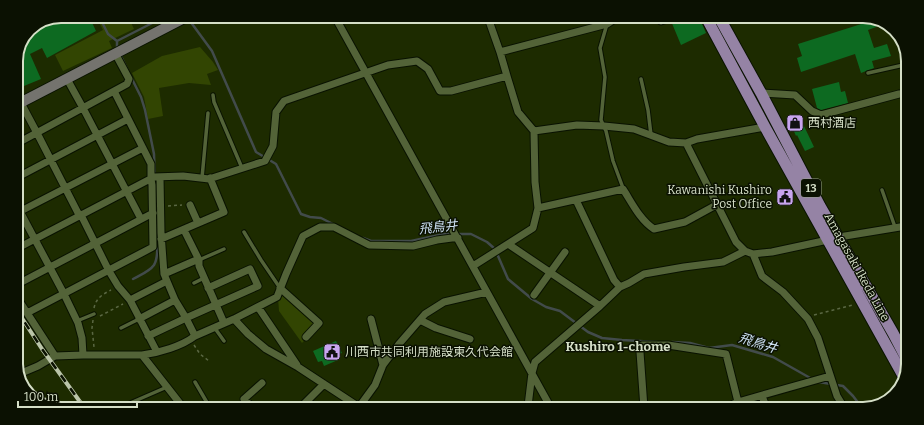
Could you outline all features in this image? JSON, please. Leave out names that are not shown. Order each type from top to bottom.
[{"type":"main road","name":"Amagasaki Ikeda Line","points":[[709,23],[765,127],[833,239],[901,345]]},
{"type":"main road","name":"Amagasaki Ikeda Line","points":[[722,23],[761,92],[820,206],[833,239],[900,371]]},
{"type":"street","points":[[23,101],[173,23]]},
{"type":"street","points":[[338,23],[548,402]]},
{"type":"street","points":[[473,266],[533,228],[538,208],[535,182],[534,131],[518,112],[490,23]]},
{"type":"street","points":[[500,52],[607,24]]},
{"type":"street","points":[[23,140],[128,84],[129,79],[115,53]]},
{"type":"street","points":[[23,245],[154,177],[183,176],[210,178],[265,161],[273,146],[276,112],[284,101],[366,72],[388,65],[417,61],[428,69],[440,91],[451,91],[507,76]]},
{"type":"street","points":[[67,79],[98,135],[141,219]]},
{"type":"street","points":[[27,313],[153,247],[151,164],[114,91]]},
{"type":"street","points":[[761,92],[795,95],[812,112],[821,115],[901,94]]},
{"type":"street","points":[[23,111],[37,132],[109,270],[118,286],[130,300],[157,352]]},
{"type":"street","points":[[23,174],[128,119]]},
{"type":"street","points":[[534,131],[577,125],[604,126],[634,129],[669,142],[686,143],[697,139],[765,127]]},
{"type":"street","points":[[686,143],[736,242],[745,251],[753,254],[772,252],[901,227]]},
{"type":"street","points":[[23,210],[143,148]]},
{"type":"street","points":[[160,177],[161,239],[166,278],[175,300],[186,318],[193,338]]},
{"type":"street","points":[[161,239],[224,212],[210,178]]},
{"type":"street","points":[[538,208],[623,190],[638,212],[654,229],[685,222],[718,204]]},
{"type":"street","points":[[576,200],[614,280],[620,286]]},
{"type":"street","points":[[190,205],[198,223]]},
{"type":"street","points":[[23,281],[153,213]]},
{"type":"street","points":[[23,221],[35,239],[77,321],[82,338],[83,355]]},
{"type":"street","points":[[24,372],[38,366],[55,356],[151,354],[166,350],[234,319],[276,297],[303,236],[320,227],[334,227],[369,245],[412,246],[436,240],[458,238]]},
{"type":"street","points":[[184,230],[224,323]]},
{"type":"street","points":[[508,244],[600,306]]},
{"type":"street","points":[[528,402],[534,362],[600,306],[620,286],[629,283],[644,274],[724,262],[745,251]]},
{"type":"street","points":[[534,295],[566,252]]},
{"type":"street","points":[[753,254],[762,276],[783,292],[808,319],[818,338],[837,396],[841,402]]},
{"type":"street","points":[[130,300],[198,260]]},
{"type":"street","points":[[148,336],[258,286],[248,267],[208,288]]},
{"type":"street","points":[[280,288],[319,323],[306,337]]},
{"type":"street","points":[[363,402],[375,385],[383,365],[425,314],[444,302],[488,292]]},
{"type":"street","points":[[139,319],[175,300]]},
{"type":"street","points":[[23,307],[55,356]]},
{"type":"street","points":[[258,307],[298,367]]},
{"type":"street","points":[[234,319],[248,334],[266,349],[298,367],[351,402]]},
{"type":"street","points":[[372,319],[383,365]]},
{"type":"street","points":[[420,320],[436,328],[470,339]]},
{"type":"street","points":[[644,402],[640,352],[642,345],[668,345],[726,354],[738,402],[830,376]]},
{"type":"street","points":[[142,355],[179,402]]},
{"type":"street","points":[[247,402],[244,399],[262,383]]},
{"type":"street","points":[[306,402],[324,384]]},
{"type":"street","points":[[762,396],[764,402]]},
{"type":"lane","points":[[607,24],[600,48],[605,77],[601,120],[606,131],[613,161],[623,190]]},
{"type":"lane","points":[[868,73],[901,66]]},
{"type":"lane","points":[[641,79],[648,110],[651,136]]},
{"type":"lane","points":[[213,95],[214,102],[242,168]]},
{"type":"lane","points":[[202,178],[208,113]]},
{"type":"lane","points":[[882,190],[895,228]]},
{"type":"lane","points":[[244,232],[280,288]]},
{"type":"lane","points":[[198,260],[224,249]]},
{"type":"lane","points":[[194,282],[204,278]]},
{"type":"lane","points":[[77,321],[94,314]]},
{"type":"lane","points":[[121,328],[139,319]]},
{"type":"lane","points":[[214,327],[224,341]]},
{"type":"lane","points":[[195,382],[207,402]]},
{"type":"lane","points":[[133,398],[134,402],[167,387]]},
{"type":"path","points":[[160,206],[190,205]]},
{"type":"path","points":[[92,355],[95,346],[92,328],[95,304],[100,296],[118,286]]},
{"type":"path","points":[[93,320],[130,300]]},
{"type":"path","points":[[806,316],[855,305]]},
{"type":"path","points":[[193,338],[200,354],[209,361]]},
{"type":"green space","points":[[100,23],[131,23],[134,29],[109,41],[112,48],[63,71],[55,55],[103,30]]},
{"type":"green space","points":[[200,47],[218,70],[207,74],[211,85],[189,83],[159,88],[163,116],[148,119],[144,97],[132,73],[162,56]]},
{"type":"green space","points":[[282,293],[318,326],[302,343],[279,311],[278,298]]},
{"type":"building","points":[[92,23],[96,31],[47,58],[42,48],[30,54],[41,79],[24,86],[24,51],[27,44],[36,32],[46,26],[54,24]]},
{"type":"building","points":[[672,23],[702,23],[706,33],[681,45]]},
{"type":"building","points":[[864,23],[876,25],[876,27],[868,30],[874,48],[887,44],[891,56],[872,61],[874,68],[861,73],[855,54],[801,72],[797,58],[802,56],[798,44]]},
{"type":"building","points":[[839,82],[841,92],[845,91],[848,103],[821,110],[817,108],[812,89]]},
{"type":"building","points":[[803,124],[814,147],[805,151],[793,129]]},
{"type":"building","points":[[336,341],[342,353],[336,355],[338,360],[324,366],[322,361],[318,362],[313,351]]},
{"type":"waterway","name":"飛鳥井","points":[[102,23],[108,34],[117,41],[152,23]]},
{"type":"waterway","name":"飛鳥井","points":[[191,23],[212,51],[256,152],[276,164],[301,214],[321,218],[335,225]]},
{"type":"waterway","points":[[117,41],[118,49]]},
{"type":"waterway","points":[[120,54],[128,71]]},
{"type":"waterway","points":[[131,77],[141,97],[145,110],[154,154],[155,184]]},
{"type":"waterway","points":[[133,279],[150,270],[156,261],[156,221]]},
{"type":"waterway","name":"飛鳥井","points":[[363,238],[371,241],[411,241],[444,234],[471,234],[487,242],[495,249],[508,279],[532,299],[546,307],[560,311],[588,332],[602,338],[657,342]]},
{"type":"waterway","name":"飛鳥井","points":[[672,342],[690,343],[709,348],[732,345],[773,357],[812,379]]},
{"type":"waterway","name":"飛鳥井","points":[[819,382],[843,386],[858,402]]},
{"type":"railway","points":[[23,320],[80,402]]},
{"type":"place","name":"西村酒店","points":[[795,123]]},
{"type":"place","name":"Kawanishi Kushiro Post Office","points":[[785,197]]},
{"type":"place","name":"川西市共同利用施設東久代会館","points":[[332,352]]},
{"type":"district","name":"Kushiro 1-chome","points":[[618,346]]}]
